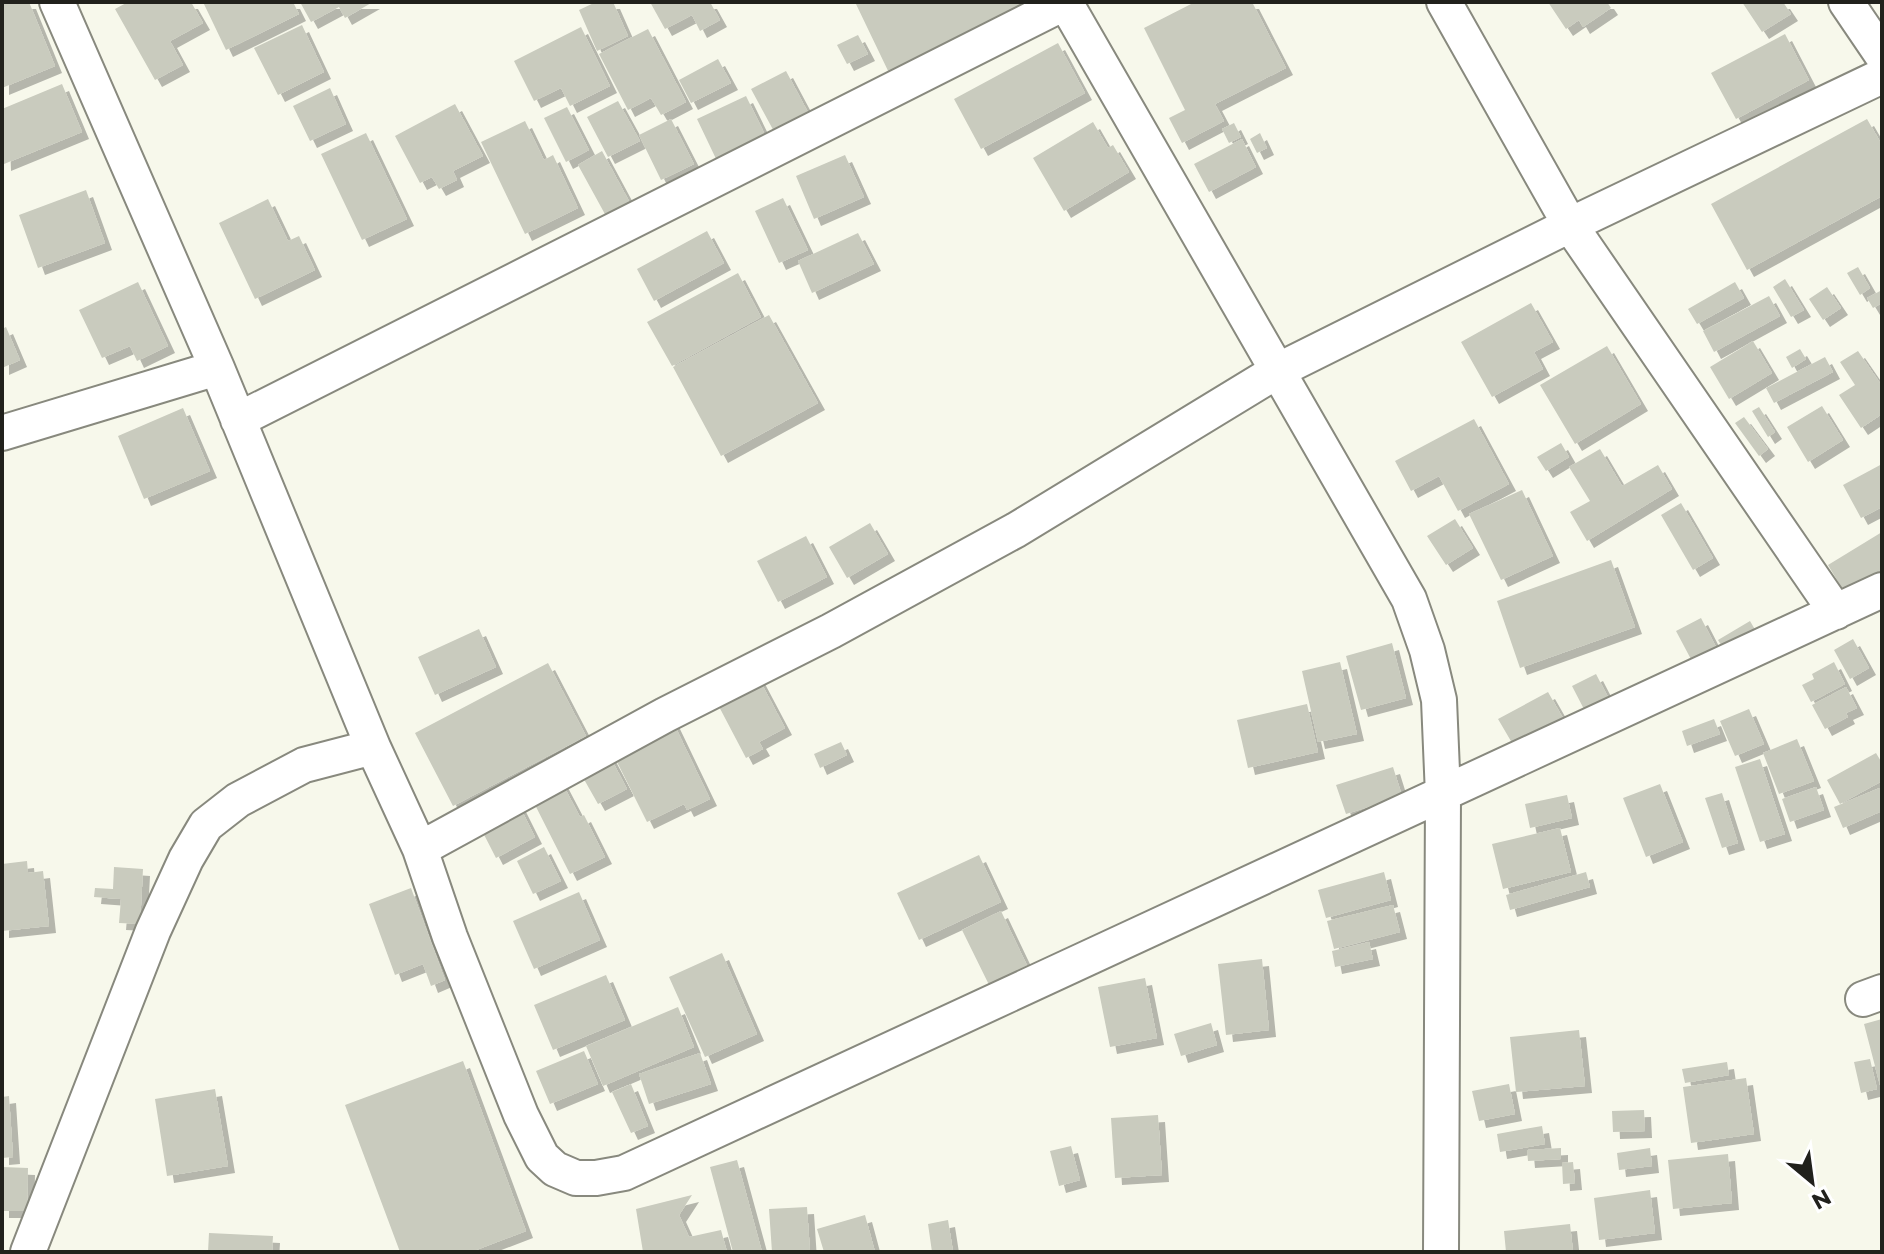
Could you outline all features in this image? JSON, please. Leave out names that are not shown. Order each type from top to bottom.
[{"type":"street","points":[[57,2],[217,368],[373,747],[420,849],[450,937],[521,1115],[542,1157],[555,1169],[576,1178],[624,1173],[1882,590]]},
{"type":"street","points":[[238,420],[1065,2],[1409,599],[1427,650],[1439,700],[1443,795],[1441,1252]]},
{"type":"street","points":[[1444,2],[1570,225],[1836,612]]},
{"type":"street","points":[[1846,2],[1882,55]]},
{"type":"street","points":[[420,849],[665,715],[831,631],[1016,530],[1277,371],[1570,225],[1882,76]]},
{"type":"street","points":[[2,433],[217,368]]},
{"type":"street","points":[[28,1252],[153,931],[186,859],[206,825],[238,800],[304,765],[373,747]]},
{"type":"building","points":[[2,2],[29,2],[55,66],[2,88]]},
{"type":"building","points":[[128,2],[191,2],[203,23],[170,41],[183,65],[155,80],[115,9]]},
{"type":"building","points":[[203,2],[293,2],[299,14],[226,50]]},
{"type":"building","points":[[300,2],[373,2],[345,18],[339,7],[311,22]]},
{"type":"building","points":[[596,2],[613,2],[628,36],[597,51],[579,10]]},
{"type":"building","points":[[650,2],[710,2],[720,20],[700,31],[692,15],[665,29]]},
{"type":"building","points":[[855,2],[1030,2],[891,77]]},
{"type":"building","points":[[1195,2],[1252,2],[1286,68],[1215,104],[1224,121],[1182,143],[1169,118],[1185,110],[1144,28]]},
{"type":"building","points":[[1548,2],[1607,2],[1611,8],[1583,27],[1579,20],[1566,29]]},
{"type":"building","points":[[1742,2],[1783,2],[1791,14],[1762,32]]},
{"type":"building","points":[[302,25],[324,72],[278,95],[254,48]]},
{"type":"building","points":[[581,27],[610,86],[570,106],[561,88],[534,101],[514,61]]},
{"type":"building","points":[[648,29],[686,102],[661,115],[651,98],[628,110],[599,54]]},
{"type":"building","points":[[1785,34],[1809,80],[1736,119],[1711,73]]},
{"type":"building","points":[[858,35],[868,54],[847,64],[837,45]]},
{"type":"building","points":[[1058,43],[1085,93],[981,149],[954,99]]},
{"type":"building","points":[[718,59],[731,83],[691,103],[679,80]]},
{"type":"building","points":[[786,71],[811,118],[777,137],[751,89]]},
{"type":"building","points":[[62,84],[82,132],[4,164],[2,109]]},
{"type":"building","points":[[330,88],[346,124],[310,141],[293,106]]},
{"type":"building","points":[[746,96],[767,139],[718,163],[697,119]]},
{"type":"building","points":[[618,101],[640,141],[608,157],[587,117]]},
{"type":"building","points":[[455,104],[483,156],[453,171],[457,180],[439,189],[432,177],[420,183],[395,136]]},
{"type":"building","points":[[567,107],[589,150],[566,162],[544,118]]},
{"type":"building","points":[[671,119],[694,164],[661,180],[639,135]]},
{"type":"building","points":[[1867,119],[1882,145],[1882,196],[1747,270],[1711,204]]},
{"type":"building","points":[[525,121],[544,160],[553,155],[578,208],[525,234],[481,142]]},
{"type":"building","points":[[1093,122],[1108,148],[1113,145],[1129,172],[1064,211],[1033,158]]},
{"type":"building","points":[[1234,123],[1241,137],[1229,143],[1222,129]]},
{"type":"building","points":[[366,133],[407,219],[362,240],[321,154]]},
{"type":"building","points":[[1260,133],[1267,148],[1257,153],[1250,139]]},
{"type":"building","points":[[1242,139],[1256,167],[1209,192],[1194,164]]},
{"type":"building","points":[[602,151],[630,203],[606,216],[578,165]]},
{"type":"building","points":[[845,155],[864,197],[814,219],[796,176]]},
{"type":"building","points":[[86,190],[105,243],[38,268],[19,215]]},
{"type":"building","points":[[783,198],[808,250],[779,263],[755,211]]},
{"type":"building","points":[[268,199],[288,241],[299,236],[315,270],[255,299],[219,223]]},
{"type":"building","points":[[707,231],[724,263],[654,301],[637,269]]},
{"type":"building","points":[[858,233],[874,264],[812,293],[798,261]]},
{"type":"building","points":[[1858,267],[1870,288],[1860,295],[1847,273]]},
{"type":"building","points":[[738,273],[761,317],[672,366],[647,322]]},
{"type":"building","points":[[1785,279],[1804,310],[1791,317],[1773,287]]},
{"type":"building","points":[[138,282],[168,346],[137,361],[130,346],[102,358],[79,310]]},
{"type":"building","points":[[1735,282],[1744,298],[1697,324],[1688,309]]},
{"type":"building","points":[[1827,287],[1841,308],[1823,320],[1809,299]]},
{"type":"building","points":[[1882,290],[1882,303],[1873,308],[1867,298]]},
{"type":"building","points":[[1769,296],[1780,316],[1714,352],[1703,331]]},
{"type":"building","points":[[1531,303],[1553,342],[1534,352],[1543,369],[1492,397],[1461,342]]},
{"type":"building","points":[[769,315],[818,403],[721,456],[673,367]]},
{"type":"building","points":[[6,327],[20,360],[2,368],[2,329]]},
{"type":"building","points":[[1753,341],[1772,373],[1729,399],[1710,367]]},
{"type":"building","points":[[1607,346],[1641,404],[1575,444],[1540,385]]},
{"type":"building","points":[[1800,349],[1806,359],[1792,368],[1786,357]]},
{"type":"building","points":[[1858,351],[1882,386],[1882,414],[1861,428],[1839,395],[1855,385],[1840,362]]},
{"type":"building","points":[[1825,357],[1833,372],[1774,403],[1766,388]]},
{"type":"building","points":[[1822,406],[1843,440],[1808,462],[1787,427]]},
{"type":"building","points":[[1759,407],[1775,432],[1768,437],[1752,411]]},
{"type":"building","points":[[183,408],[210,471],[144,499],[118,436]]},
{"type":"building","points":[[1744,417],[1768,449],[1759,456],[1735,423]]},
{"type":"building","points":[[1474,419],[1509,484],[1458,511],[1439,476],[1411,491],[1395,461]]},
{"type":"building","points":[[1561,443],[1569,457],[1546,471],[1537,457]]},
{"type":"building","points":[[1600,449],[1622,486],[1658,465],[1672,489],[1587,541],[1570,512],[1590,501],[1569,467]]},
{"type":"building","points":[[1882,464],[1882,507],[1861,518],[1843,485]]},
{"type":"building","points":[[1522,490],[1553,556],[1501,580],[1469,514]]},
{"type":"building","points":[[1681,503],[1713,558],[1693,570],[1661,515]]},
{"type":"building","points":[[1455,519],[1473,548],[1446,565],[1427,536]]},
{"type":"building","points":[[870,523],[888,554],[847,578],[829,547]]},
{"type":"building","points":[[1882,532],[1882,573],[1846,595],[1828,565]]},
{"type":"building","points":[[806,536],[827,577],[778,602],[757,561]]},
{"type":"building","points":[[1611,560],[1635,627],[1520,668],[1497,601]]},
{"type":"building","points":[[1701,618],[1718,651],[1693,663],[1676,631]]},
{"type":"building","points":[[1750,621],[1760,638],[1728,656],[1718,640]]},
{"type":"building","points":[[479,629],[496,667],[435,695],[418,657]]},
{"type":"building","points":[[1853,639],[1869,668],[1850,679],[1834,650]]},
{"type":"building","points":[[1392,643],[1406,698],[1361,710],[1346,656]]},
{"type":"building","points":[[1340,662],[1357,734],[1318,742],[1302,671]]},
{"type":"building","points":[[1834,662],[1845,684],[1811,702],[1802,685],[1814,679],[1812,674]]},
{"type":"building","points":[[548,663],[586,736],[453,806],[415,733]]},
{"type":"building","points":[[1596,674],[1611,703],[1587,715],[1572,686]]},
{"type":"building","points":[[758,677],[785,728],[759,742],[763,749],[746,758],[715,699]]},
{"type":"building","points":[[1846,687],[1857,708],[1846,713],[1848,717],[1825,729],[1812,705]]},
{"type":"building","points":[[1548,692],[1564,720],[1515,748],[1498,719]]},
{"type":"building","points":[[1307,704],[1318,752],[1248,768],[1237,720]]},
{"type":"building","points":[[1749,709],[1764,744],[1735,756],[1720,721]]},
{"type":"building","points":[[1714,719],[1720,734],[1687,746],[1682,731]]},
{"type":"building","points":[[672,720],[710,799],[687,810],[684,804],[647,822],[611,750]]},
{"type":"building","points":[[1797,739],[1814,781],[1779,794],[1763,753]]},
{"type":"building","points":[[841,742],[847,755],[820,768],[814,754]]},
{"type":"building","points":[[607,751],[627,789],[598,804],[577,767]]},
{"type":"building","points":[[1876,753],[1882,763],[1882,781],[1840,804],[1827,780]]},
{"type":"building","points":[[1760,759],[1785,834],[1760,842],[1735,767]]},
{"type":"building","points":[[1393,767],[1402,796],[1346,814],[1336,785]]},
{"type":"building","points":[[559,777],[580,817],[584,815],[605,857],[570,874],[529,793]]},
{"type":"building","points":[[1660,784],[1683,842],[1646,857],[1623,798]]},
{"type":"building","points":[[1816,787],[1824,810],[1790,822],[1782,799]]},
{"type":"building","points":[[1882,787],[1882,811],[1843,828],[1834,807]]},
{"type":"building","points":[[1722,793],[1738,843],[1722,848],[1705,798]]},
{"type":"building","points":[[1567,795],[1572,818],[1530,828],[1525,804]]},
{"type":"building","points":[[517,801],[535,837],[496,858],[477,821]]},
{"type":"building","points":[[1560,828],[1571,872],[1503,889],[1492,844]]},
{"type":"building","points":[[544,847],[561,881],[533,894],[517,861]]},
{"type":"building","points":[[979,855],[1001,902],[919,940],[897,893]]},
{"type":"building","points":[[27,861],[28,873],[43,871],[49,926],[2,931],[2,864]]},
{"type":"building","points":[[114,867],[143,869],[140,924],[119,923],[121,899],[94,897],[95,888],[113,889]]},
{"type":"building","points":[[1384,872],[1391,900],[1326,918],[1318,890]]},
{"type":"building","points":[[1586,872],[1590,887],[1510,910],[1506,895]]},
{"type":"building","points":[[411,888],[445,980],[431,986],[423,964],[395,975],[369,904]]},
{"type":"building","points":[[579,892],[600,940],[534,969],[513,921]]},
{"type":"building","points":[[1393,905],[1400,932],[1334,949],[1327,921]]},
{"type":"building","points":[[1001,911],[1032,976],[994,995],[962,930]]},
{"type":"building","points":[[1369,942],[1373,959],[1335,967],[1332,951]]},
{"type":"building","points":[[722,953],[757,1034],[705,1057],[669,977]]},
{"type":"building","points":[[1262,959],[1269,1030],[1226,1035],[1218,964]]},
{"type":"building","points":[[606,975],[625,1020],[553,1050],[534,1005]]},
{"type":"building","points":[[1145,978],[1157,1038],[1110,1047],[1098,987]]},
{"type":"building","points":[[678,1007],[694,1047],[603,1086],[586,1046]]},
{"type":"building","points":[[1882,1019],[1882,1089],[1881,1089],[1864,1024]]},
{"type":"building","points":[[1211,1023],[1217,1045],[1181,1056],[1174,1034]]},
{"type":"building","points":[[1579,1030],[1585,1086],[1516,1092],[1510,1037]]},
{"type":"building","points":[[584,1051],[598,1084],[550,1104],[536,1071]]},
{"type":"building","points":[[700,1053],[711,1084],[649,1104],[639,1074]]},
{"type":"building","points":[[1870,1059],[1877,1089],[1861,1093],[1854,1062]]},
{"type":"building","points":[[463,1061],[526,1231],[471,1252],[400,1252],[345,1105]]},
{"type":"building","points":[[1727,1062],[1729,1075],[1685,1083],[1682,1069]]},
{"type":"building","points":[[1746,1078],[1754,1134],[1691,1143],[1683,1087]]},
{"type":"building","points":[[631,1084],[648,1126],[631,1133],[612,1092]]},
{"type":"building","points":[[1509,1084],[1515,1114],[1479,1121],[1472,1091]]},
{"type":"building","points":[[215,1089],[228,1166],[167,1176],[155,1099]]},
{"type":"building","points":[[9,1096],[13,1157],[2,1158],[2,1097]]},
{"type":"building","points":[[1644,1110],[1645,1131],[1613,1132],[1612,1111]]},
{"type":"building","points":[[1158,1115],[1162,1175],[1115,1178],[1111,1118]]},
{"type":"building","points":[[1542,1126],[1545,1144],[1500,1152],[1497,1134]]},
{"type":"building","points":[[1071,1146],[1080,1180],[1059,1186],[1050,1151]]},
{"type":"building","points":[[1561,1148],[1561,1159],[1528,1161],[1527,1150]]},
{"type":"building","points":[[1650,1148],[1652,1166],[1619,1170],[1617,1153]]},
{"type":"building","points":[[1728,1154],[1732,1203],[1673,1209],[1668,1160]]},
{"type":"building","points":[[737,1160],[762,1252],[733,1252],[710,1167]]},
{"type":"building","points":[[1573,1162],[1575,1183],[1563,1184],[1562,1163]]},
{"type":"building","points":[[2,1167],[28,1168],[27,1211],[2,1211]]},
{"type":"building","points":[[1650,1190],[1655,1233],[1599,1240],[1594,1198]]},
{"type":"building","points":[[692,1195],[679,1215],[689,1237],[721,1230],[727,1252],[643,1252],[636,1209]]},
{"type":"building","points":[[807,1207],[810,1252],[772,1252],[769,1209]]},
{"type":"building","points":[[865,1215],[875,1252],[824,1252],[817,1229]]},
{"type":"building","points":[[948,1220],[953,1252],[932,1252],[928,1224]]},
{"type":"building","points":[[1570,1224],[1573,1252],[1506,1252],[1504,1231]]},
{"type":"building","points":[[209,1233],[273,1236],[272,1252],[208,1252]]}]
